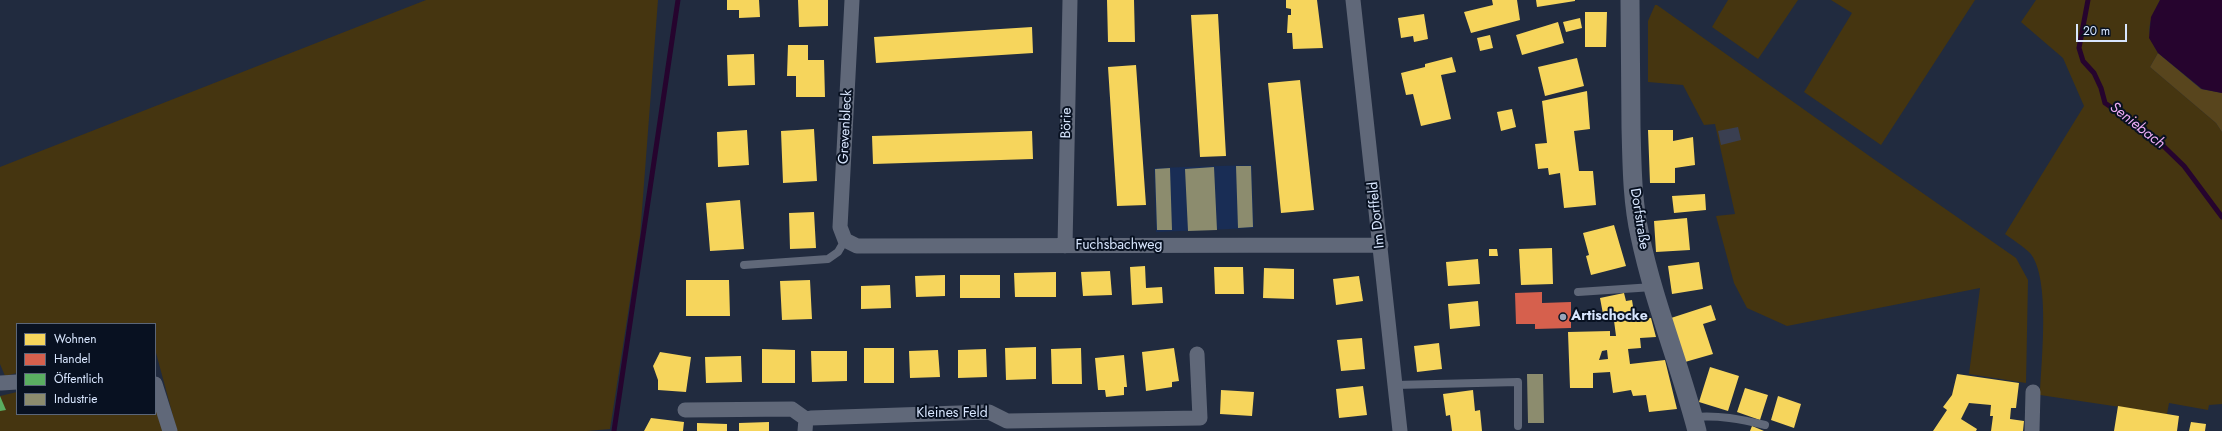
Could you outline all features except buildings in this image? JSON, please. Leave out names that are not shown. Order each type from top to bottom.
[{"type":"street","name":"Grevenbleck","points":[[851,243],[840,227],[852,0]]},
{"type":"street","name":"Börie","points":[[1065,246],[1070,0]]},
{"type":"street","name":"Im Dorffeld","points":[[1353,0],[1381,245],[1394,385],[1400,431]]},
{"type":"street","name":"Dorfstraße","points":[[1630,0],[1634,201],[1639,235],[1653,287],[1695,424]]},
{"type":"street","name":"Fuchsbachweg","points":[[851,243],[1065,246],[1381,245]]},
{"type":"street","name":"Kleines Feld","points":[[685,410],[792,409],[806,425],[989,412],[1007,421],[1200,418],[1197,354]]},
{"type":"street","points":[[1,383],[16,382]]},
{"type":"street","points":[[156,387],[170,431]]},
{"type":"street","points":[[2032,431],[2033,392]]},
{"type":"lane","points":[[744,265],[828,259],[851,243]]},
{"type":"lane","points":[[1578,292],[1653,287]]},
{"type":"lane","points":[[1394,385],[1518,382],[1518,426]]},
{"type":"lane","points":[[1695,424],[1717,415],[1736,417],[1765,425]]},
{"type":"shaded area","points":[[426,0],[658,0],[640,236],[610,429],[587,431],[177,431],[156,353],[156,323],[16,323],[16,373],[5,376],[0,364],[0,167]]},
{"type":"shaded area","points":[[1728,0],[1798,0],[1758,59],[1712,27]]},
{"type":"shaded area","points":[[1831,0],[1975,0],[1881,145],[1804,92],[1852,13]]},
{"type":"shaded area","points":[[2036,0],[2160,0],[2150,26],[2151,38],[2158,53],[2150,67],[2216,123],[2222,132],[2222,404],[2209,405],[2208,410],[2169,403],[2167,414],[2040,395],[2043,342],[2043,300],[2041,281],[2030,253],[2005,234],[2084,106],[2063,58],[2021,22]]},
{"type":"shaded area","points":[[2160,0],[2222,0],[2222,93],[2202,89],[2158,53],[2149,38],[2151,17]]},
{"type":"shaded area","points":[[1655,5],[2016,258],[2028,280],[2026,383],[1969,374],[1980,288],[1787,326],[1747,308],[1734,283],[1716,216],[1735,214],[1715,124],[1704,125],[1683,85],[1648,82],[1648,21]]},
{"type":"shaded area","points":[[2158,53],[2201,89],[2222,93],[2222,132],[2216,123],[2150,67]]},
{"type":"shaded area","points":[[1252,165],[1254,228],[1156,232],[1154,168]]},
{"type":"shaded area","points":[[16,392],[16,415],[156,415],[156,410],[163,431],[0,431],[0,396]]},
{"type":"waterway","points":[[614,431],[678,0]]},
{"type":"waterway","name":"Seniebach","points":[[2088,0],[2079,48],[2083,61],[2094,73],[2101,88],[2105,103],[2152,135],[2184,166],[2222,217]]},
{"type":"place","name":"Artischocke","points":[[1563,317]]}]
